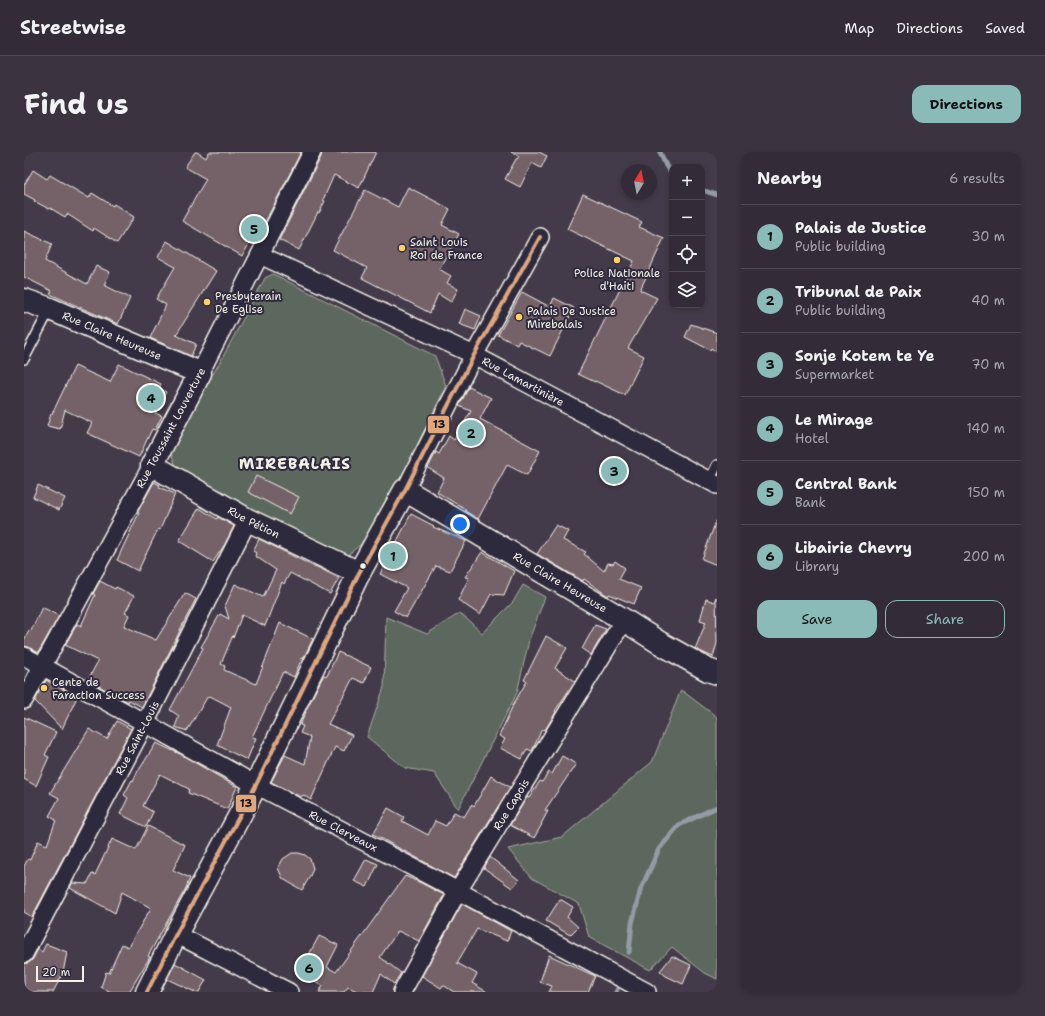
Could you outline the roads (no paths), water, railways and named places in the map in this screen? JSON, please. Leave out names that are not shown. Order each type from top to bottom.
[{"type":"main road","name":"Rue Claire Heureuse","points":[[24,300],[50,309],[200,373]]},
{"type":"main road","name":"Rue Toussaint Louverture","points":[[152,465],[200,373]]},
{"type":"main road","name":"Rue Pétion","points":[[152,465],[248,520],[359,573]]},
{"type":"main road","name":"Rue Claire Heureuse","points":[[405,490],[624,620],[660,643],[708,670],[717,673]]},
{"type":"main road","points":[[147,992],[176,934],[256,785],[359,573],[405,490]]},
{"type":"street","name":"Rue Toussaint Louverture","points":[[200,373],[312,152]]},
{"type":"street","points":[[405,490],[474,356],[540,236]]},
{"type":"street","name":"Rue Lamartinière","points":[[260,255],[474,356],[713,483]]},
{"type":"street","name":"Rue Toussaint Louverture","points":[[24,700],[152,465]]},
{"type":"street","name":"Rue Saint-Louis","points":[[24,954],[145,723],[248,520]]},
{"type":"street","name":"Rue Capois","points":[[402,992],[458,891],[624,620]]},
{"type":"street","name":"Rue Clerveaux","points":[[24,656],[256,785],[647,992]]},
{"type":"street","points":[[176,934],[289,992]]},
{"type":"lane","points":[[24,359],[50,309]]},
{"type":"lane","points":[[713,483],[717,465]]},
{"type":"waterway","points":[[660,152],[669,170]]},
{"type":"waterway","points":[[705,191],[717,195]]},
{"type":"waterway","points":[[629,952],[632,923],[641,889],[659,849],[679,825],[717,807]]},
{"type":"place","name":"Central Bank","points":[[254,229]]},
{"type":"place","name":"Saint Louis Roi de France","points":[[402,248]]},
{"type":"place","name":"Police Nationale d'Haiti","points":[[617,260]]},
{"type":"place","name":"Presbyterain De Eglise","points":[[207,302]]},
{"type":"place","name":"Palais De Justice Mirebalais","points":[[519,317]]},
{"type":"place","name":"Le Mirage","points":[[151,398]]},
{"type":"place","name":"Tribunal de Paix","points":[[471,433]]},
{"type":"place","name":"Sonje Kotem te Ye","points":[[614,471]]},
{"type":"place","name":"Palais de Justice","points":[[393,556]]},
{"type":"place","name":"Cente de Faraction Success","points":[[44,688]]},
{"type":"place","name":"Libairie Chevry","points":[[309,968]]},
{"type":"district","name":"MIREBALAIS","points":[[295,464]]}]
